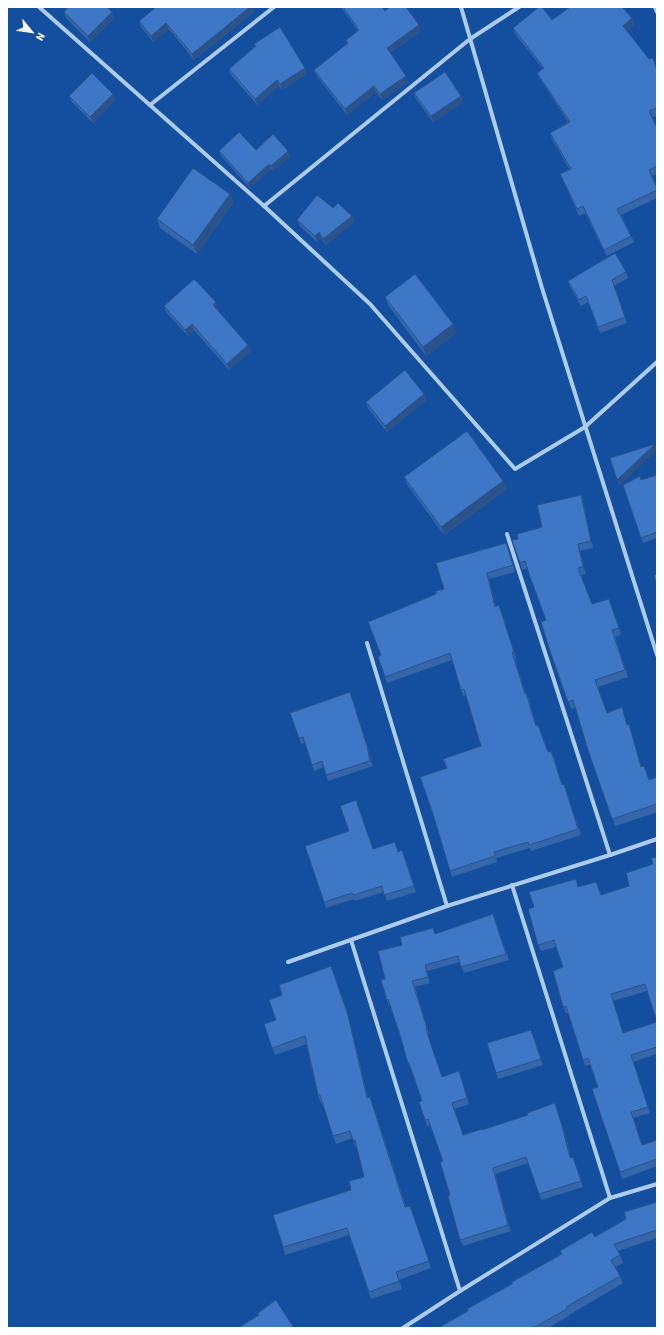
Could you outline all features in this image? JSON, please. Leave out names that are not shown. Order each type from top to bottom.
[{"type":"street","points":[[39,7],[264,206],[370,304],[515,469],[585,427],[657,362]]},
{"type":"street","points":[[150,105],[274,7]]},
{"type":"street","points":[[461,7],[542,288],[657,655]]},
{"type":"street","points":[[264,206],[470,39],[518,7]]},
{"type":"street","points":[[655,7],[657,12]]},
{"type":"street","points":[[507,534],[610,855]]},
{"type":"street","points":[[367,643],[447,906]]},
{"type":"street","points":[[288,962],[447,906],[657,839]]},
{"type":"street","points":[[512,886],[610,1198]]},
{"type":"street","points":[[351,940],[460,1291]]},
{"type":"street","points":[[403,1328],[610,1198],[657,1184]]},
{"type":"building","points":[[68,7],[107,7],[112,12],[88,36],[64,12]]},
{"type":"building","points":[[156,7],[250,7],[192,54],[166,23],[151,36],[139,21]]},
{"type":"building","points":[[343,7],[382,7],[385,11],[390,7],[406,7],[419,25],[387,48],[406,76],[380,94],[374,86],[345,109],[314,70],[348,43],[346,40],[359,30]]},
{"type":"building","points":[[539,7],[542,7],[552,20],[570,7],[622,7],[632,18],[623,26],[649,59],[653,58],[657,70],[657,108],[649,111],[657,128],[657,166],[649,170],[657,190],[617,209],[631,236],[604,250],[583,206],[577,209],[560,174],[571,169],[550,133],[570,122],[537,73],[544,68],[513,28]]},
{"type":"building","points":[[280,27],[305,68],[280,84],[277,80],[255,99],[229,69],[256,46],[254,44]]},
{"type":"building","points":[[445,72],[461,96],[431,116],[414,93]]},
{"type":"building","points":[[92,73],[113,94],[90,117],[69,96]]},
{"type":"building","points":[[239,132],[256,150],[273,134],[288,151],[271,166],[269,164],[248,183],[219,151]]},
{"type":"building","points":[[193,168],[230,194],[193,245],[157,219]]},
{"type":"building","points":[[317,195],[333,208],[338,203],[352,216],[323,239],[319,232],[315,236],[297,220]]},
{"type":"building","points":[[615,253],[626,272],[612,280],[625,317],[598,327],[586,296],[579,300],[568,281]]},
{"type":"building","points":[[415,274],[453,324],[423,347],[385,297]]},
{"type":"building","points":[[194,279],[216,302],[213,305],[248,345],[227,364],[192,324],[185,330],[164,306]]},
{"type":"building","points":[[405,370],[424,394],[385,426],[366,402]]},
{"type":"building","points":[[467,431],[503,481],[441,527],[404,477]]},
{"type":"building","points":[[655,444],[617,480],[610,458]]},
{"type":"building","points":[[657,475],[657,532],[641,538],[623,485],[640,476],[641,480]]},
{"type":"building","points":[[581,495],[591,541],[578,544],[583,567],[578,568],[592,604],[609,599],[619,628],[612,630],[625,670],[595,680],[607,713],[622,707],[627,725],[629,724],[641,767],[644,766],[649,780],[657,777],[657,804],[612,819],[588,750],[573,700],[568,702],[550,651],[541,622],[546,620],[525,561],[520,563],[512,540],[518,539],[517,534],[542,527],[537,505]]},
{"type":"building","points":[[506,543],[513,565],[487,573],[495,607],[499,605],[514,652],[512,652],[536,726],[538,725],[548,752],[551,751],[562,785],[564,784],[578,829],[529,845],[528,842],[494,852],[495,856],[450,871],[420,777],[447,768],[443,759],[481,746],[464,689],[461,690],[450,653],[385,677],[378,657],[381,655],[368,622],[436,594],[436,591],[444,589],[436,563]]},
{"type":"building","points":[[657,574],[657,587],[654,575]]},
{"type":"building","points":[[350,692],[367,746],[370,761],[326,775],[322,761],[312,765],[303,737],[299,738],[290,713]]},
{"type":"building","points":[[356,800],[373,849],[395,842],[398,852],[402,850],[414,886],[384,895],[382,886],[353,895],[352,893],[324,902],[305,846],[349,831],[340,806]]},
{"type":"building","points":[[657,857],[657,1022],[657,1047],[631,1055],[648,1107],[631,1112],[642,1145],[657,1140],[657,1159],[620,1172],[592,1089],[598,1087],[588,1058],[583,1060],[566,1006],[563,1007],[553,971],[563,967],[554,940],[538,945],[528,909],[534,907],[529,892],[576,879],[578,887],[596,882],[601,895],[629,886],[626,873],[653,864],[651,858]],"holes":[[[645,984],[657,1022],[623,1033],[611,994]]]},
{"type":"building","points":[[493,914],[506,954],[461,967],[458,956],[425,965],[428,977],[412,981],[430,1042],[442,1077],[459,1071],[467,1098],[452,1103],[463,1135],[528,1115],[527,1113],[555,1103],[570,1158],[573,1157],[581,1181],[539,1194],[526,1157],[493,1168],[508,1225],[460,1240],[448,1196],[450,1195],[440,1162],[443,1161],[428,1119],[425,1120],[419,1102],[422,1101],[408,1063],[388,999],[387,1000],[381,980],[385,979],[378,951],[402,945],[400,937],[433,928],[435,934]]},
{"type":"building","points":[[331,966],[348,1015],[367,1098],[370,1097],[405,1207],[410,1206],[429,1261],[396,1272],[399,1281],[369,1292],[347,1228],[283,1247],[273,1215],[351,1190],[349,1181],[364,1177],[355,1140],[353,1140],[350,1131],[333,1136],[320,1095],[318,1095],[305,1036],[272,1048],[264,1024],[276,1020],[269,1000],[282,995],[279,985]]},
{"type":"building","points":[[531,1030],[541,1059],[496,1073],[487,1043]]},
{"type":"building","points":[[657,1202],[657,1230],[614,1244],[620,1255],[611,1260],[620,1276],[566,1307],[567,1309],[533,1328],[438,1328],[468,1311],[467,1309],[512,1284],[512,1282],[562,1254],[560,1251],[592,1232],[595,1237],[626,1219],[624,1212]]},
{"type":"building","points":[[276,1300],[294,1328],[238,1328],[259,1315],[258,1313]]}]
